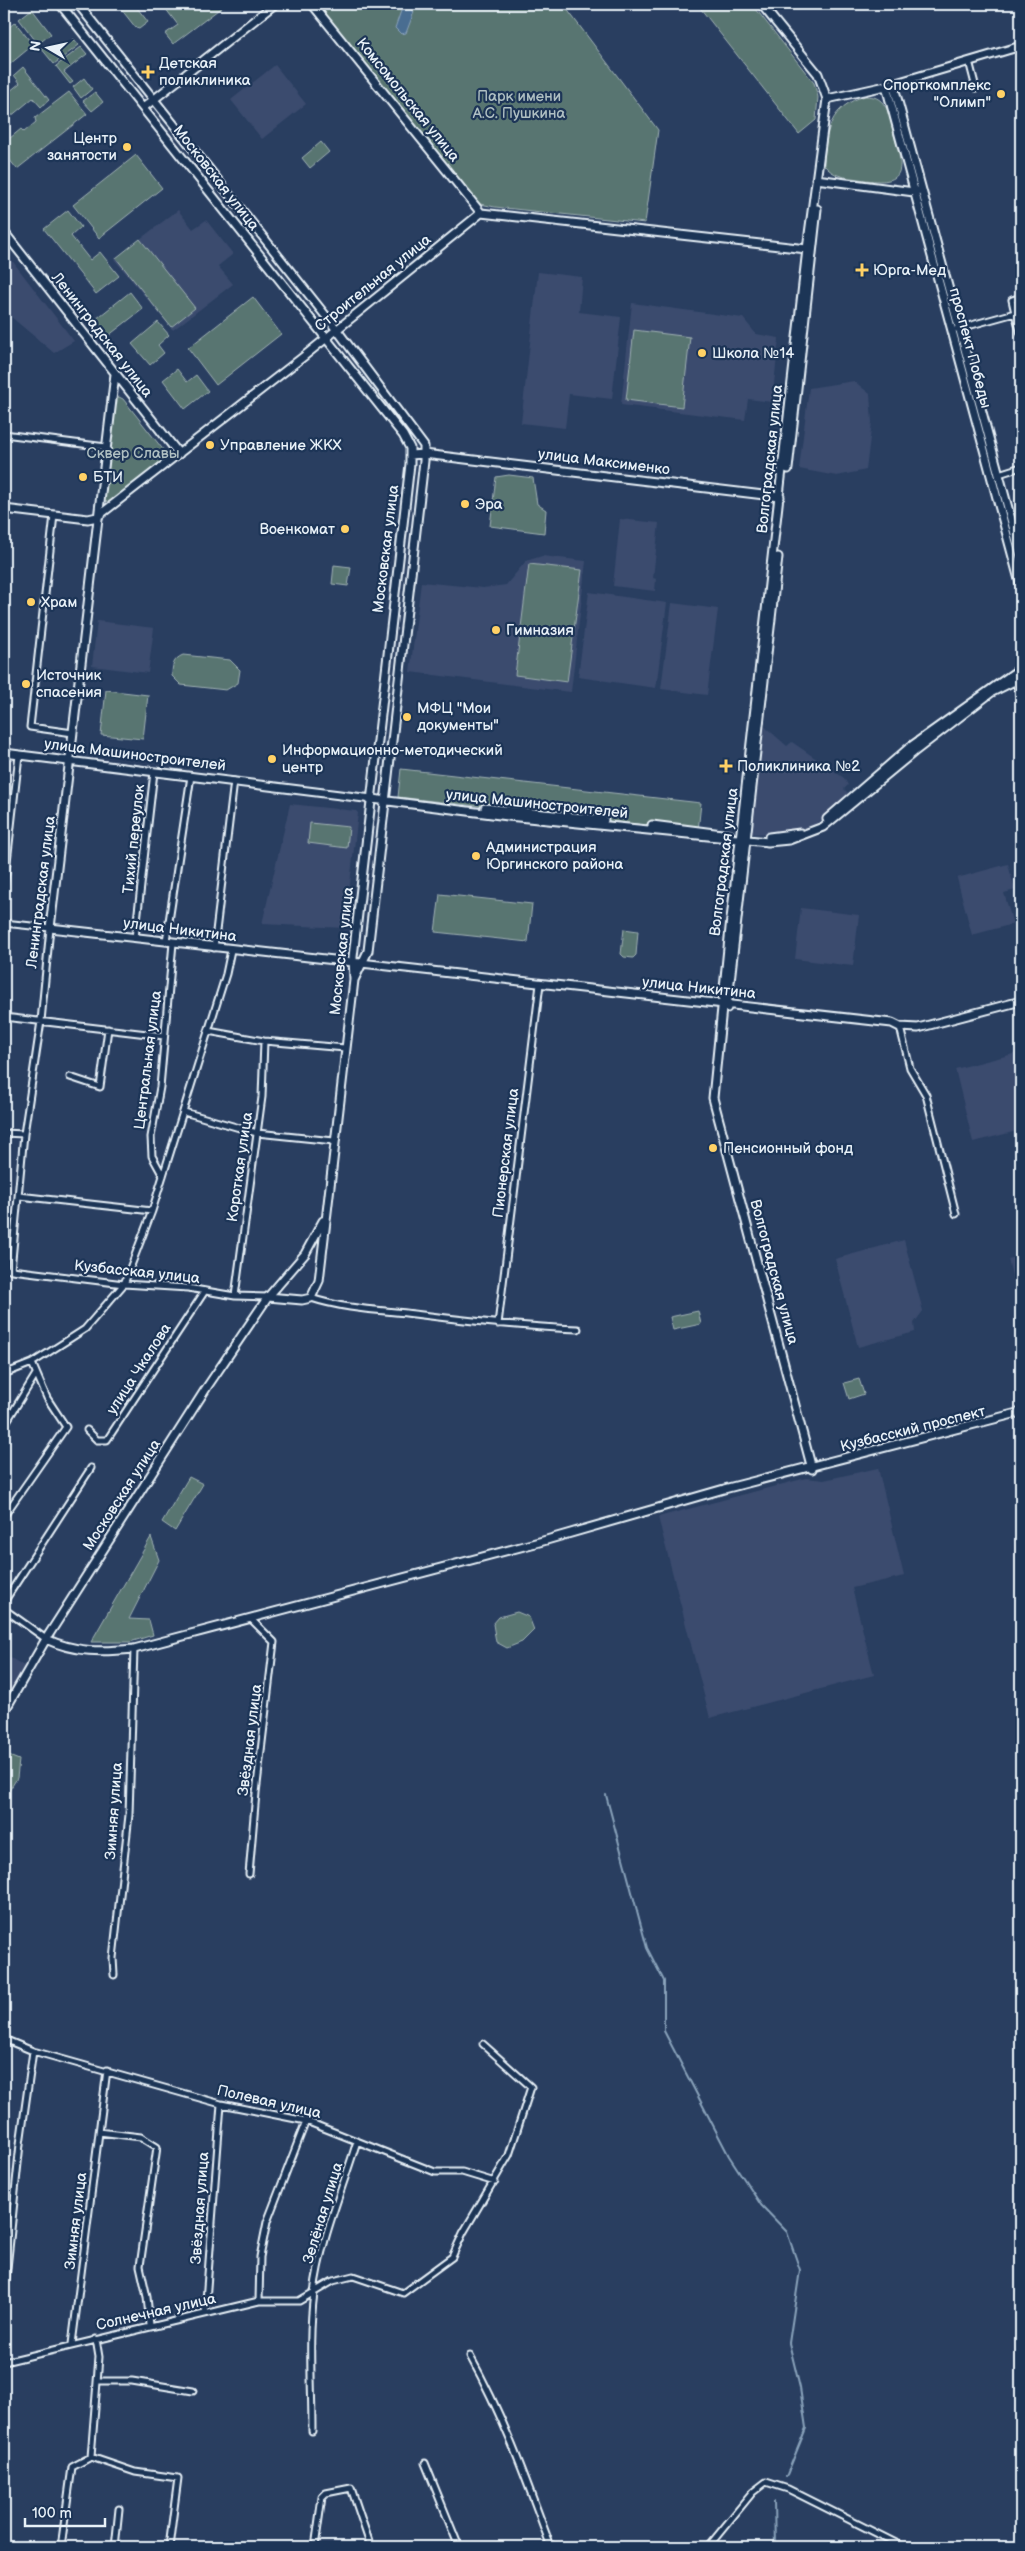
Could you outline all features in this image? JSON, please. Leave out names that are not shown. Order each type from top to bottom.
[{"type":"main road","name":"Московская улица","points":[[60,4],[404,436],[410,455],[352,962],[354,980],[322,1257],[319,1280],[311,1298]]},
{"type":"main road","name":"Московская улица","points":[[78,4],[337,330],[421,440],[424,454],[368,951],[366,965],[354,980]]},
{"type":"main road","points":[[143,108],[275,4]]},
{"type":"main road","name":"Комсомольская улица","points":[[312,4],[481,213]]},
{"type":"main road","points":[[761,4],[818,74],[827,99],[890,85],[1021,46]]},
{"type":"main road","points":[[890,85],[922,189],[956,329],[1021,556]]},
{"type":"main road","name":"проспект Победы","points":[[890,85],[914,192],[956,329],[1021,587]]},
{"type":"main road","name":"Волгоградская улица","points":[[814,1467],[713,1098],[807,249],[818,180],[827,99]]},
{"type":"main road","points":[[922,189],[914,192],[818,180],[743,839],[793,835],[821,824],[910,747],[1019,667]]},
{"type":"main road","points":[[481,213],[807,249]]},
{"type":"main road","name":"Строительная улица","points":[[97,517],[327,339],[481,213]]},
{"type":"main road","name":"Ленинградская улица","points":[[4,232],[179,454]]},
{"type":"main road","name":"Ленинградская улица","points":[[50,928],[115,374]]},
{"type":"main road","name":"улица Максименко","points":[[410,455],[424,454],[780,500]]},
{"type":"main road","points":[[4,509],[88,519],[97,517]]},
{"type":"main road","points":[[402,537],[415,539]]},
{"type":"main road","points":[[1019,667],[1016,680],[1021,695]]},
{"type":"main road","name":"улица Машиностроителей","points":[[4,753],[386,799],[743,839],[789,840],[823,828],[914,752],[992,692],[1016,680]]},
{"type":"main road","name":"улица Никитина","points":[[50,928],[892,1024],[900,1027],[918,1028],[1021,1001]]},
{"type":"main road","name":"Московская улица","points":[[4,1712],[46,1639],[207,1387],[268,1297],[317,1237],[327,1214]]},
{"type":"main road","points":[[305,1254],[313,1250],[319,1252],[322,1257]]},
{"type":"main road","points":[[279,1283],[278,1292],[285,1299]]},
{"type":"main road","points":[[268,1297],[285,1299],[311,1298]]},
{"type":"main road","points":[[46,1639],[63,1647],[89,1652],[134,1649],[543,1541],[638,1514],[663,1510],[814,1467],[1021,1412]]},
{"type":"main road","name":"Кузбасский проспект","points":[[814,1467],[1021,1417]]},
{"type":"street","points":[[969,61],[976,88]]},
{"type":"street","points":[[1021,297],[1012,300],[1021,334]]},
{"type":"street","points":[[956,329],[1016,313]]},
{"type":"street","points":[[4,434],[106,447]]},
{"type":"street","points":[[999,474],[1021,467]]},
{"type":"street","points":[[54,515],[30,727],[73,733]]},
{"type":"street","points":[[4,889],[19,756]]},
{"type":"street","name":"Тихий переулок","points":[[135,938],[154,772]]},
{"type":"street","name":"Центральная улица","points":[[163,1176],[152,1156],[151,1137],[160,1087],[170,942],[191,776]]},
{"type":"street","points":[[214,948],[234,781]]},
{"type":"street","name":"улица Никитина","points":[[4,924],[50,928]]},
{"type":"street","name":"Ленинградская улица","points":[[11,1270],[24,1134],[41,1021],[50,928]]},
{"type":"street","points":[[4,1374],[32,1363],[85,1329],[108,1305],[124,1284],[152,1212],[184,1112],[231,950]]},
{"type":"street","name":"Пионерская улица","points":[[498,1324],[540,984]]},
{"type":"street","points":[[4,1016],[164,1036]]},
{"type":"street","points":[[900,1027],[910,1068],[926,1095],[956,1214]]},
{"type":"street","points":[[70,1077],[100,1087],[108,1028]]},
{"type":"street","points":[[208,1031],[264,1041],[345,1048]]},
{"type":"street","name":"Короткая улица","points":[[235,1296],[262,1097],[264,1041]]},
{"type":"street","points":[[184,1112],[257,1132],[334,1141]]},
{"type":"street","points":[[4,1133],[24,1134]]},
{"type":"street","points":[[19,1196],[152,1212]]},
{"type":"street","name":"Кузбасская улица","points":[[4,1269],[124,1284],[188,1288],[235,1296],[268,1297]]},
{"type":"street","name":"улица Чкалова","points":[[87,1430],[97,1440],[107,1440],[205,1291]]},
{"type":"street","points":[[311,1298],[329,1304],[363,1309],[498,1324],[578,1329]]},
{"type":"street","points":[[4,1516],[66,1427],[47,1398],[32,1363]]},
{"type":"street","points":[[4,1426],[36,1374]]},
{"type":"street","points":[[4,1602],[91,1468]]},
{"type":"street","points":[[4,1609],[46,1639]]},
{"type":"street","name":"Звёздная улица","points":[[249,1874],[256,1793],[274,1642],[250,1618]]},
{"type":"street","name":"Зимняя улица","points":[[114,1975],[113,1958],[129,1815],[134,1649]]},
{"type":"street","name":"Полевая улица","points":[[4,2040],[33,2051],[106,2070],[220,2104],[306,2121],[435,2172],[462,2172],[495,2182]]},
{"type":"street","points":[[483,2044],[531,2087],[509,2155],[495,2182]]},
{"type":"street","points":[[4,2296],[20,2144],[33,2051]]},
{"type":"street","name":"Зимняя улица","points":[[72,2344],[106,2070]]},
{"type":"street","name":"Звёздная улица","points":[[205,2314],[220,2104]]},
{"type":"street","points":[[259,2302],[260,2256],[267,2222],[306,2121]]},
{"type":"street","points":[[99,2132],[141,2137],[158,2147],[140,2266],[147,2297],[150,2326]]},
{"type":"street","name":"Зелёная улица","points":[[312,2431],[309,2356],[314,2292],[322,2252],[357,2141]]},
{"type":"street","name":"Солнечная улица","points":[[4,2362],[72,2344],[259,2302],[299,2301],[332,2280],[353,2276],[403,2293],[452,2257],[463,2233],[495,2182]]},
{"type":"street","points":[[91,2458],[99,2357],[96,2339]]},
{"type":"street","points":[[470,2356],[487,2386],[551,2547]]},
{"type":"street","points":[[97,2381],[132,2382],[193,2390]]},
{"type":"street","points":[[61,2547],[72,2467],[91,2458],[135,2472],[178,2478],[169,2547]]},
{"type":"street","points":[[425,2463],[459,2547]]},
{"type":"street","points":[[708,2547],[753,2492],[766,2482],[781,2486],[904,2547]]},
{"type":"street","points":[[314,2547],[322,2498],[326,2493],[351,2488],[370,2547]]},
{"type":"street","points":[[115,2547],[119,2509]]},
{"type":"shaded area","points":[[408,6],[414,12],[406,33],[401,34],[395,28],[402,8]]},
{"type":"shaded area","points":[[275,65],[306,104],[262,139],[231,100]]},
{"type":"shaded area","points":[[178,210],[193,229],[206,220],[233,254],[218,266],[233,284],[173,330],[114,259]]},
{"type":"shaded area","points":[[4,250],[74,341],[54,353],[4,311]]},
{"type":"shaded area","points":[[538,272],[582,277],[579,312],[621,317],[612,399],[569,394],[565,428],[521,423]]},
{"type":"shaded area","name":"Школа №14","points":[[632,303],[743,318],[756,334],[779,338],[772,402],[748,399],[745,420],[621,405]]},
{"type":"shaded area","points":[[854,381],[870,394],[872,422],[866,470],[837,476],[799,469],[809,388]]},
{"type":"shaded area","points":[[620,519],[659,523],[653,578],[656,579],[655,591],[613,586]]},
{"type":"shaded area","name":"Гимназия","points":[[542,556],[586,561],[571,692],[410,672],[421,582],[483,588],[506,585],[526,561]]},
{"type":"shaded area","points":[[589,592],[667,603],[656,688],[578,677]]},
{"type":"shaded area","points":[[672,603],[718,609],[707,695],[661,689]]},
{"type":"shaded area","points":[[97,621],[154,628],[148,673],[92,666]]},
{"type":"shaded area","points":[[763,725],[787,746],[792,742],[844,778],[848,785],[844,789],[849,794],[830,815],[808,828],[789,833],[752,834]]},
{"type":"shaded area","points":[[290,804],[356,811],[358,813],[345,928],[262,924]]},
{"type":"shaded area","points":[[1008,864],[1015,890],[1004,893],[1013,924],[972,935],[957,878]]},
{"type":"shaded area","points":[[801,908],[859,915],[853,966],[795,959]]},
{"type":"shaded area","points":[[1021,1052],[1021,1130],[973,1142],[955,1069]]},
{"type":"shaded area","points":[[904,1240],[923,1311],[914,1323],[915,1332],[858,1347],[835,1259]]},
{"type":"shaded area","points":[[1021,1256],[1021,1312],[1008,1259]]},
{"type":"shaded area","points":[[878,1468],[904,1576],[852,1588],[874,1675],[710,1718],[658,1517],[806,1478],[824,1480]]},
{"type":"shaded area","points":[[4,1654],[24,1666],[4,1708]]},
{"type":"green space","points":[[117,4],[134,4],[148,22],[139,29],[136,28]]},
{"type":"green space","points":[[162,4],[226,4],[173,44],[165,34],[178,25]]},
{"type":"green space","name":"Парк имени А.С. Пушкина","points":[[317,4],[563,4],[658,130],[645,223],[495,207],[475,203]]},
{"type":"green space","points":[[697,4],[752,4],[814,83],[818,97],[816,120],[799,134]]},
{"type":"green space","points":[[32,9],[51,34],[38,44],[19,19]]},
{"type":"green space","points":[[15,22],[33,45],[4,69],[4,32]]},
{"type":"green space","points":[[74,39],[79,45],[54,64],[41,48],[45,45],[54,55]]},
{"type":"green space","points":[[81,47],[87,54],[64,72],[73,82],[70,84],[56,66]]},
{"type":"green space","points":[[23,67],[49,100],[41,107],[33,98],[4,122],[4,96],[20,83],[14,75]]},
{"type":"green space","points":[[84,78],[92,89],[81,98],[73,87]]},
{"type":"green space","points":[[69,92],[87,114],[17,169],[4,153],[4,143],[21,129],[24,132],[36,122],[35,118]]},
{"type":"green space","points":[[95,92],[103,102],[92,111],[83,101]]},
{"type":"green space","points":[[865,96],[879,99],[890,116],[900,160],[900,168],[893,179],[874,181],[844,177],[832,172],[824,165],[828,131],[832,122],[844,106],[853,100]]},
{"type":"green space","points":[[321,142],[329,152],[310,168],[302,158]]},
{"type":"green space","points":[[136,155],[162,188],[99,238],[73,205]]},
{"type":"green space","points":[[68,210],[81,227],[71,236],[90,260],[100,252],[119,276],[96,294],[44,229]]},
{"type":"green space","points":[[140,239],[195,308],[171,327],[116,258]]},
{"type":"green space","points":[[130,292],[143,309],[104,339],[91,323]]},
{"type":"green space","points":[[253,297],[281,334],[216,385],[188,348]]},
{"type":"green space","points":[[158,322],[169,335],[158,345],[164,353],[150,365],[132,344]]},
{"type":"green space","points":[[634,330],[690,337],[682,407],[626,400]]},
{"type":"green space","points":[[177,369],[187,382],[196,375],[208,391],[185,409],[163,380]]},
{"type":"green space","name":"Сквер Славы","points":[[119,397],[123,399],[169,457],[113,501],[103,502],[114,400]]},
{"type":"green space","points":[[509,475],[533,478],[537,504],[546,510],[544,533],[490,526],[496,477]]},
{"type":"green space","points":[[529,564],[582,570],[567,682],[515,675]]},
{"type":"green space","points":[[334,565],[351,567],[348,586],[332,584]]},
{"type":"green space","points":[[183,655],[230,660],[240,670],[238,683],[226,690],[181,685],[172,676],[172,672],[175,661]]},
{"type":"green space","points":[[106,690],[148,695],[143,739],[101,735]]},
{"type":"green space","points":[[401,769],[701,803],[698,831],[398,797]]},
{"type":"green space","points":[[310,823],[349,827],[347,848],[308,843]]},
{"type":"green space","points":[[440,894],[532,904],[528,942],[435,932]]},
{"type":"green space","points":[[624,929],[638,931],[636,955],[633,958],[624,957],[621,954]]},
{"type":"green space","points":[[698,1311],[701,1324],[673,1330],[670,1317]]},
{"type":"green space","points":[[859,1379],[864,1394],[849,1399],[844,1383]]},
{"type":"green space","points":[[189,1477],[203,1484],[175,1531],[162,1522]]},
{"type":"green space","points":[[151,1537],[159,1560],[129,1619],[149,1620],[153,1635],[130,1642],[91,1642]]},
{"type":"green space","points":[[517,1612],[529,1617],[534,1630],[522,1642],[507,1648],[496,1642],[493,1624],[499,1617]]},
{"type":"green space","points":[[9,1756],[19,1760],[17,1778],[4,1799]]},
{"type":"waterway","points":[[606,1795],[647,1948],[664,1981],[664,2031],[729,2156],[761,2205],[787,2232],[800,2270],[789,2343],[800,2388],[806,2428],[786,2477]]},
{"type":"waterway","points":[[774,2502],[775,2547]]},
{"type":"place","name":"Детская поликлиника","points":[[148,72]]},
{"type":"place","name":"Спорткомплекс \"Олимп\"","points":[[1001,94]]},
{"type":"place","name":"Центр занятости","points":[[127,147]]},
{"type":"place","name":"Юрга-Мед","points":[[862,270]]},
{"type":"place","name":"Школа №14","points":[[702,353]]},
{"type":"place","name":"Управление ЖКХ","points":[[210,445]]},
{"type":"place","name":"БТИ","points":[[83,477]]},
{"type":"place","name":"Эра","points":[[465,504]]},
{"type":"place","name":"Военкомат","points":[[345,529]]},
{"type":"place","name":"Храм","points":[[31,602]]},
{"type":"place","name":"Гимназия","points":[[496,630]]},
{"type":"place","name":"Источник спасения","points":[[26,684]]},
{"type":"place","name":"МФЦ \"Мои документы\"","points":[[407,717]]},
{"type":"place","name":"Информационно-методический центр","points":[[272,759]]},
{"type":"place","name":"Поликлиника №2","points":[[726,766]]},
{"type":"place","name":"Администрация Юргинского района","points":[[476,856]]},
{"type":"place","name":"Пенсионный фонд","points":[[713,1148]]}]
